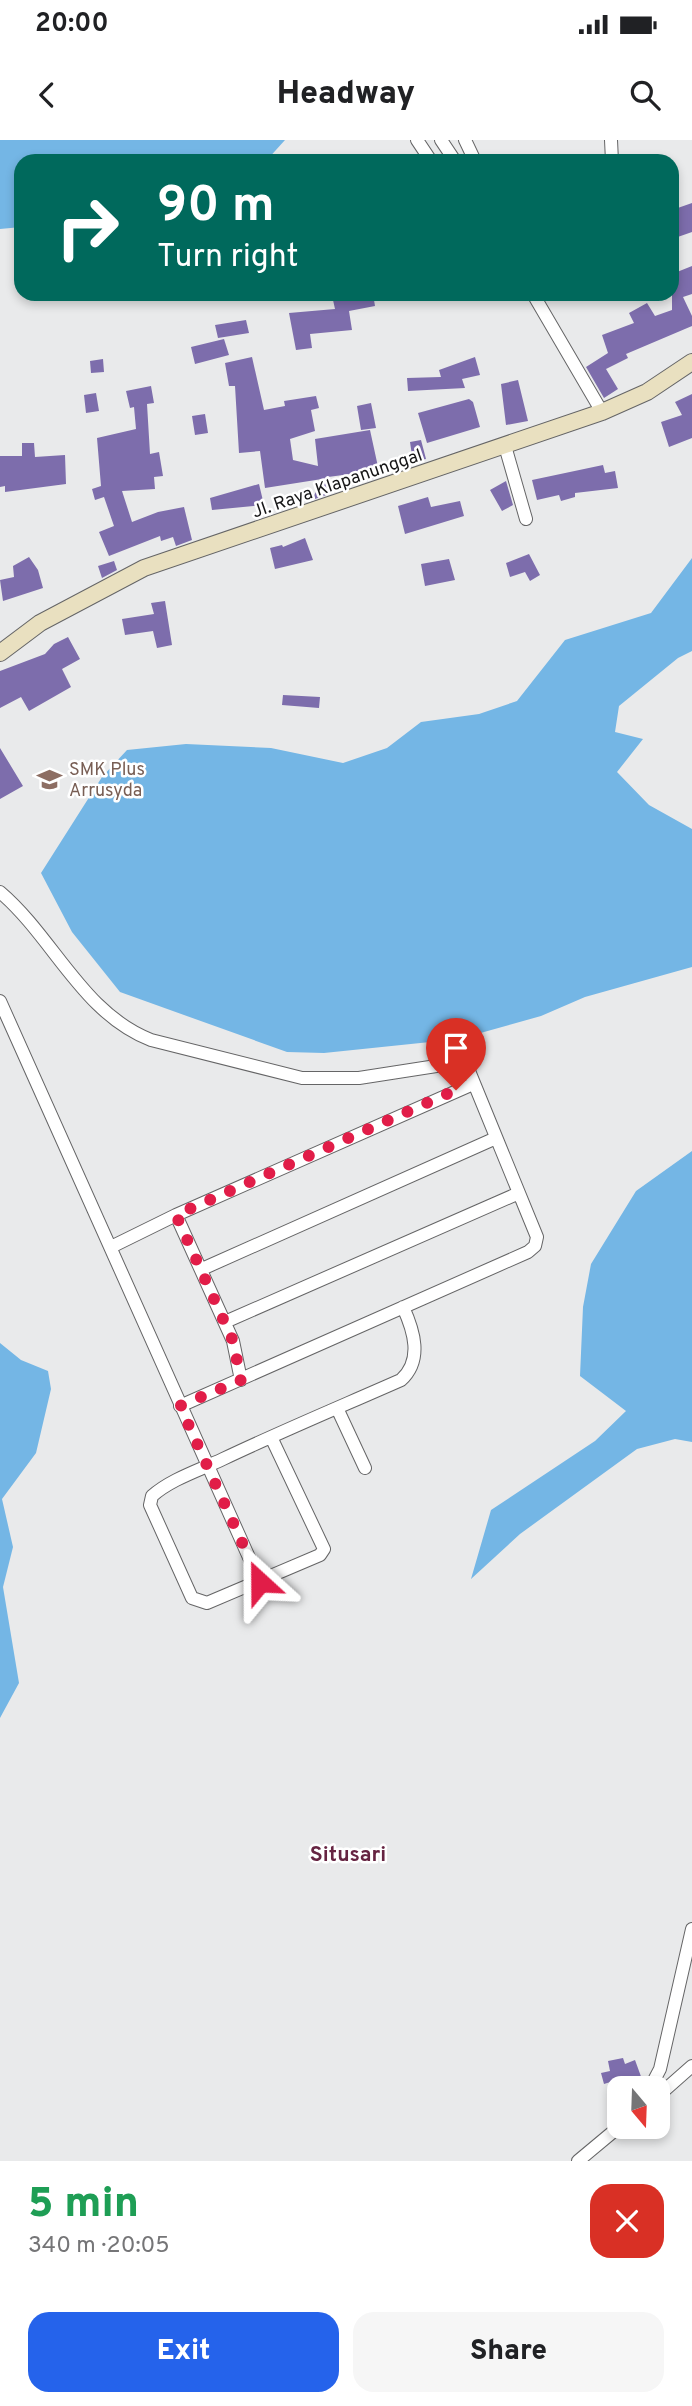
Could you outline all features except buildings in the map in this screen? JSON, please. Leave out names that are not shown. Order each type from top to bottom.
[{"type":"street","points":[[537,301],[602,412]]},
{"type":"street","name":"Jl. Raya Klapanunggal","points":[[0,653],[40,623],[116,580],[144,568],[602,412],[647,393],[692,362]]},
{"type":"street","points":[[505,446],[526,519]]},
{"type":"street","points":[[0,892],[29,920],[94,1002],[134,1033],[287,1076],[329,1080],[359,1078],[459,1061],[467,1066],[537,1237],[535,1246],[180,1406]]},
{"type":"street","points":[[0,1001],[260,1582]]},
{"type":"street","points":[[111,1247],[176,1215],[473,1084]]},
{"type":"street","points":[[202,1269],[495,1138]]},
{"type":"street","points":[[225,1322],[519,1193]]},
{"type":"street","points":[[176,1215],[233,1341],[241,1380]]},
{"type":"street","points":[[271,1437],[324,1549],[320,1555],[208,1603],[192,1598],[150,1505],[152,1496],[209,1465],[271,1437],[401,1380],[411,1371],[415,1344],[413,1329],[403,1307]]},
{"type":"street","points":[[337,1408],[365,1468]]},
{"type":"street","points":[[656,2076],[692,1930]]},
{"type":"street","points":[[670,2085],[692,2066]]},
{"type":"street","points":[[578,2161],[607,2137]]},
{"type":"water","points":[[0,140],[285,140],[272,154],[14,154],[14,228],[0,229]]},
{"type":"water","points":[[692,558],[692,651],[678,658],[619,706],[615,732],[643,739],[617,772],[649,805],[692,829],[692,967],[585,997],[541,1016],[459,1039],[324,1053],[287,1052],[120,992],[72,932],[41,873],[102,777],[127,750],[186,744],[271,748],[343,763],[387,748],[421,722],[479,714],[517,701],[565,640],[651,613]]},
{"type":"water","points":[[692,1151],[692,1442],[675,1439],[637,1449],[520,1534],[471,1579],[491,1510],[595,1441],[626,1411],[580,1376],[583,1307],[591,1264],[636,1191]]},
{"type":"water","points":[[0,1343],[21,1360],[48,1371],[51,1389],[36,1453],[2,1499],[13,1547],[3,1587],[19,1683],[0,1718]]},
{"type":"place","name":"SMK Plus Arrusyda","points":[[49,779]]},
{"type":"district","name":"Situsari","points":[[348,1854]]},
{"type":"route","points":[[260,1582],[180,1406],[241,1380],[233,1341],[193,1247],[176,1215],[456,1090]]}]
